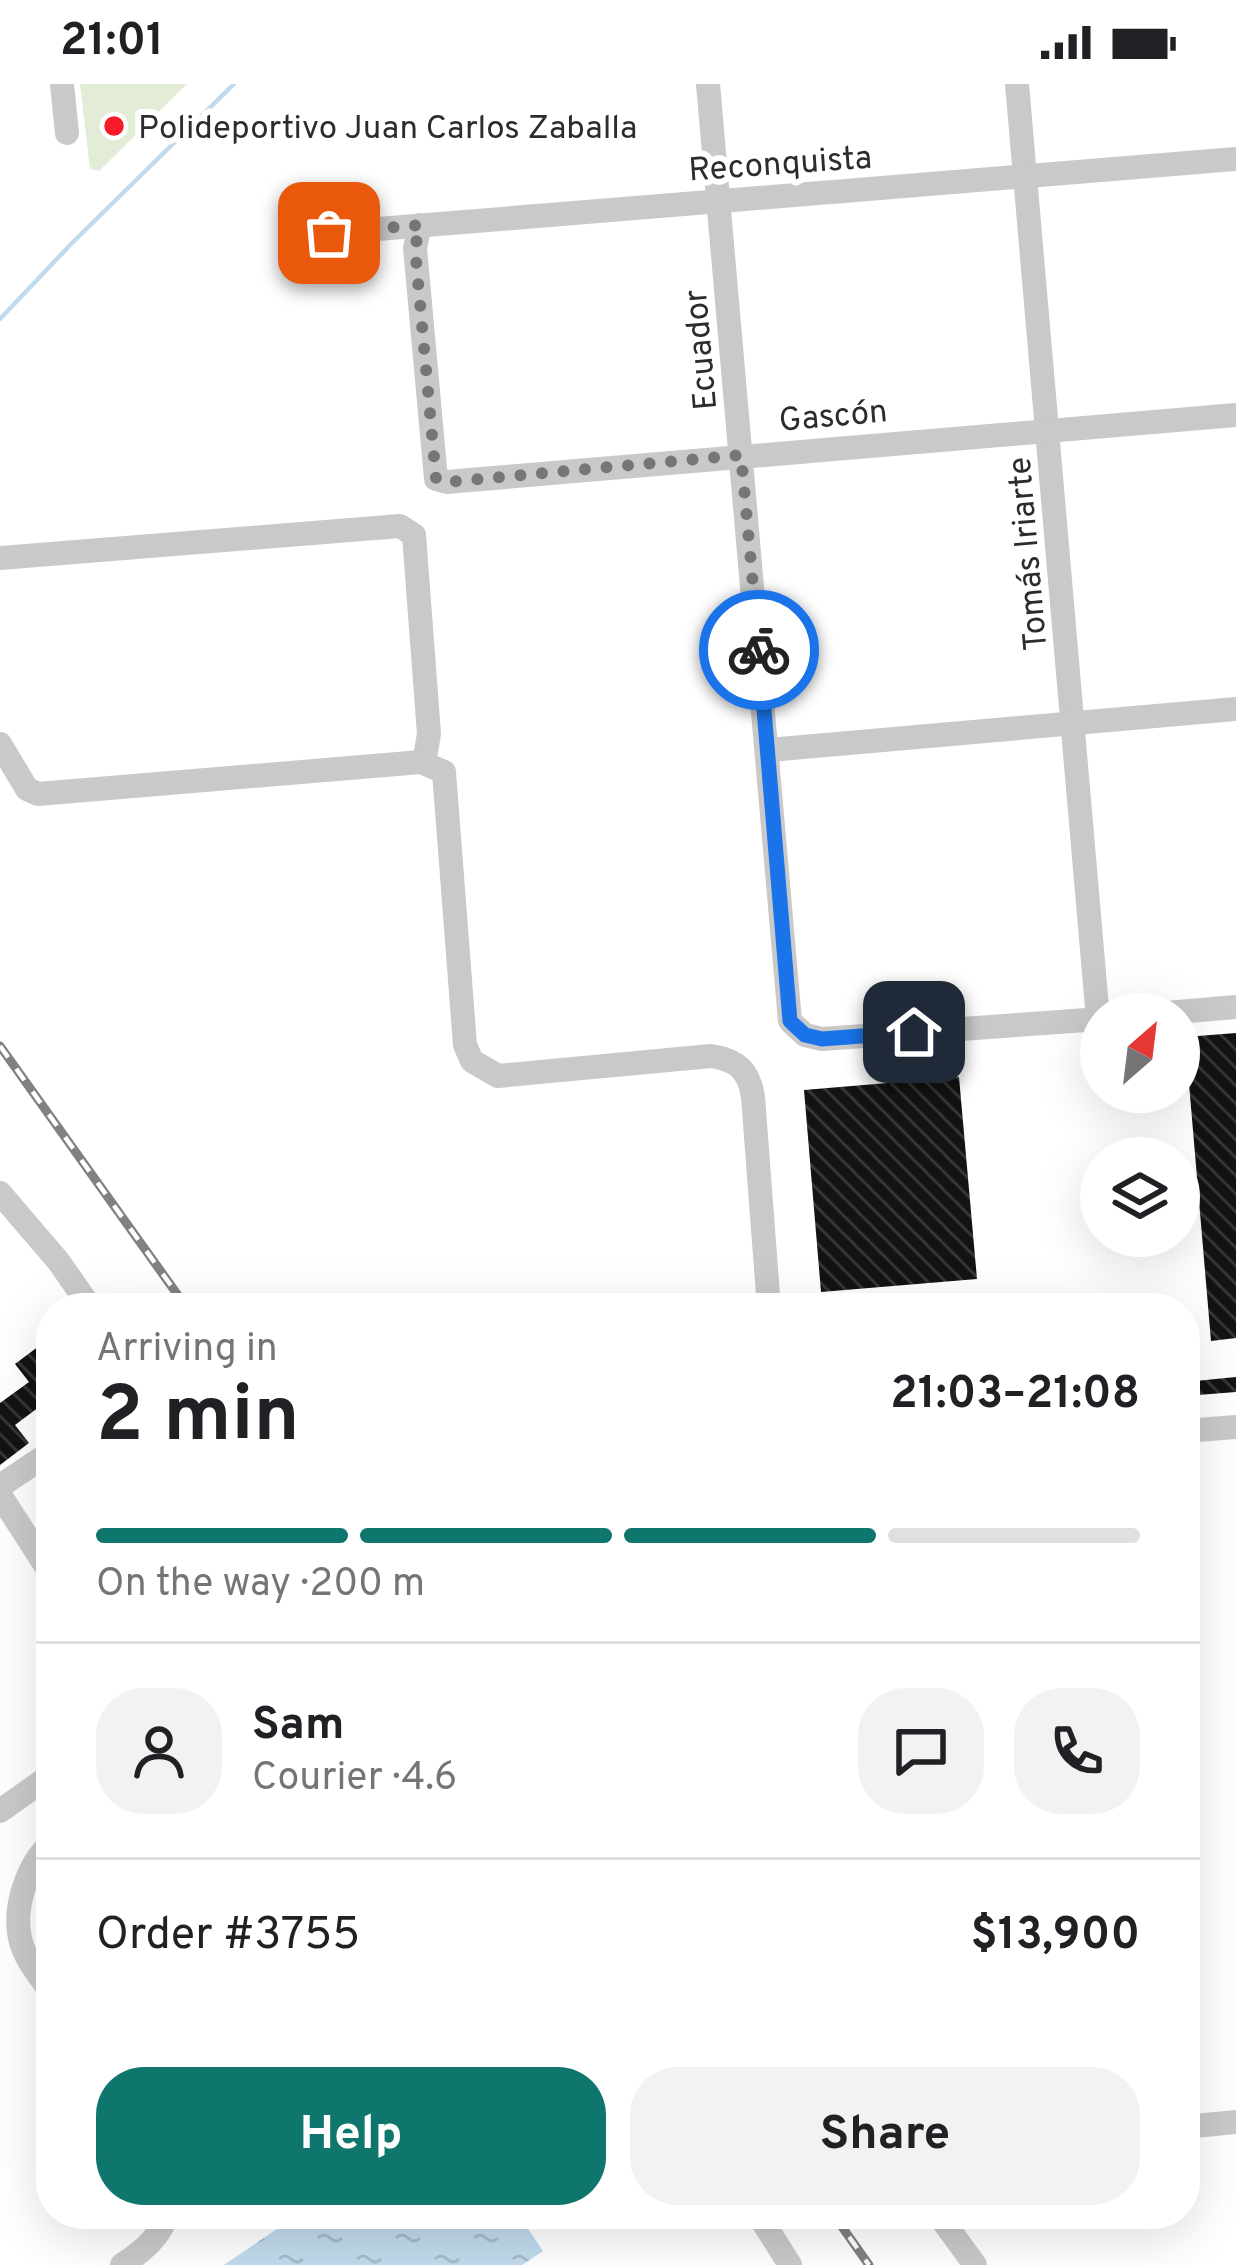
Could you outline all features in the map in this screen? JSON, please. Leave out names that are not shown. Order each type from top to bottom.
[{"type":"street","points":[[62,84],[67,133]]},
{"type":"street","name":"Ecuador","points":[[708,84],[790,1021],[805,1035],[822,1039],[1080,1020]]},
{"type":"street","name":"Tomás Iriarte","points":[[1016,84],[1098,993]]},
{"type":"street","name":"Reconquista","points":[[329,233],[1236,159]]},
{"type":"street","name":"Gascón","points":[[420,225],[415,248],[436,479],[447,482],[1236,415]]},
{"type":"street","points":[[0,558],[400,526],[409,530],[414,535],[428,734],[424,763]]},
{"type":"street","points":[[769,750],[1236,709]]},
{"type":"street","points":[[0,744],[28,789],[38,794],[424,763],[444,772],[465,1046],[472,1061],[498,1076],[711,1056],[731,1059],[743,1069],[753,1097],[768,1293]]},
{"type":"street","points":[[1200,1010],[1236,1007]]},
{"type":"street","points":[[0,1193],[81,1293]]},
{"type":"street","points":[[1200,1430],[1236,1427]]},
{"type":"street","points":[[36,1463],[0,1491],[36,1550]]},
{"type":"street","points":[[0,1811],[36,1786]]},
{"type":"street","points":[[36,1861],[18,1928],[22,1946],[36,1968]]},
{"type":"street","points":[[1200,2126],[1236,2122]]},
{"type":"street","points":[[122,2265],[143,2251],[158,2229]]},
{"type":"street","points":[[767,2229],[790,2265]]},
{"type":"street","points":[[949,2229],[975,2265]]},
{"type":"green space","name":"Polideportivo Juan Carlos Zaballa","points":[[80,84],[187,84],[99,171],[90,169]]},
{"type":"water","points":[[277,2229],[528,2229],[543,2251],[522,2265],[224,2265]]},
{"type":"building","points":[[1236,1033],[1236,1338],[1211,1341],[1200,1212],[1200,1137],[1194,1137],[1192,1113],[1200,1113],[1200,1036]]},
{"type":"building","points":[[959,1077],[977,1279],[821,1292],[804,1090]]},
{"type":"building","points":[[36,1348],[36,1409],[15,1425],[29,1443],[0,1465],[0,1403],[29,1382],[15,1364]]},
{"type":"building","points":[[1236,1377],[1236,1392],[1200,1395],[1200,1381]]},
{"type":"waterway","points":[[0,319],[234,84]]},
{"type":"railway","points":[[0,1046],[176,1293]]},
{"type":"railway","points":[[844,2229],[869,2265]]},
{"type":"way so far","points":[[329,233],[420,225],[415,248],[436,479],[447,482],[741,455],[759,650]]},
{"type":"place","name":"Polideportivo Juan Carlos Zaballa","points":[[114,126]]},
{"type":"route","points":[[759,650],[790,1021],[805,1035],[822,1039],[914,1032]]}]
